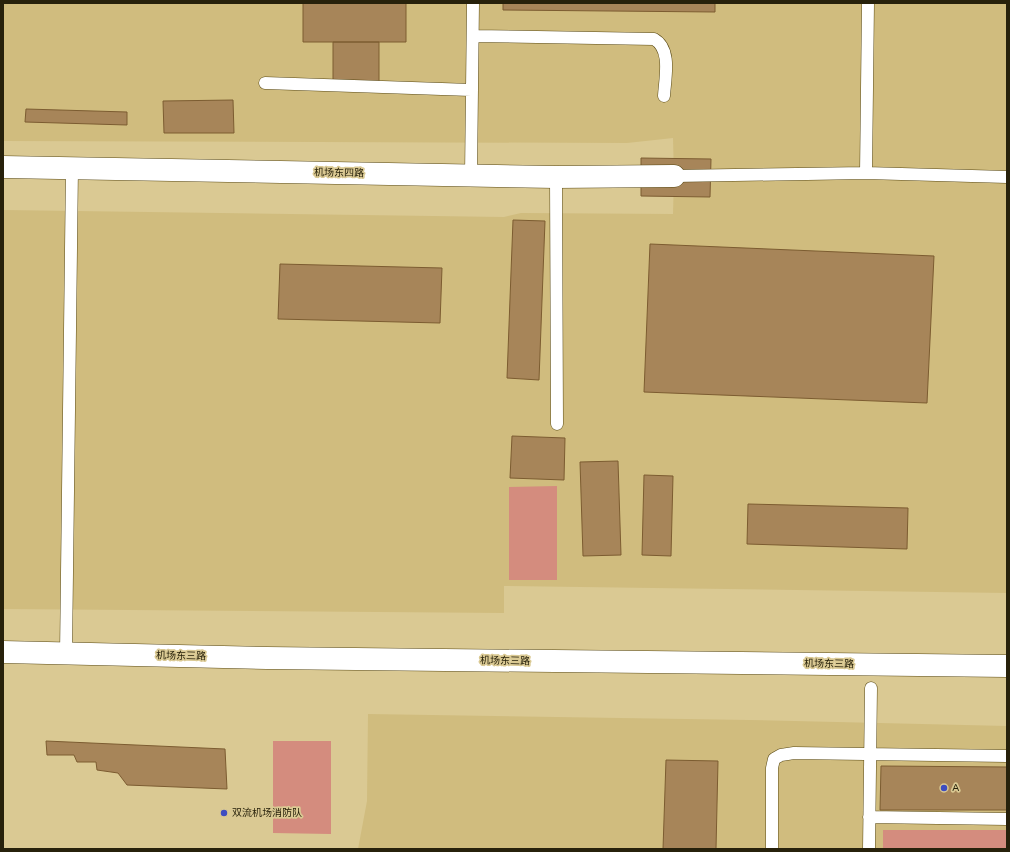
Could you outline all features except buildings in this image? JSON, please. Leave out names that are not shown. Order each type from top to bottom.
[{"type":"street","name":"机场东四路","points":[[3,167],[556,177],[674,176]]},
{"type":"street","name":"机场东三路","points":[[3,652],[259,658],[1007,666]]},
{"type":"lane","points":[[471,175],[473,3]]},
{"type":"lane","points":[[866,173],[868,3]]},
{"type":"lane","points":[[472,36],[654,39],[660,42],[663,47],[665,57],[664,96]]},
{"type":"lane","points":[[266,83],[471,90]]},
{"type":"lane","points":[[66,654],[72,168]]},
{"type":"lane","points":[[674,176],[866,173],[1007,177]]},
{"type":"lane","points":[[556,177],[557,424]]},
{"type":"lane","points":[[869,849],[871,688]]},
{"type":"lane","points":[[772,849],[772,768],[774,759],[781,755],[794,753],[1007,756]]},
{"type":"lane","points":[[869,817],[1007,819]]},
{"type":"shaded area","points":[[3,3],[1007,3],[1007,593],[504,586],[504,613],[3,609],[3,210],[504,217],[521,213],[673,214],[674,176],[673,138],[627,143],[3,141]]},
{"type":"shaded area","points":[[557,486],[557,580],[509,580],[509,487]]},
{"type":"shaded area","points":[[368,714],[1007,726],[1007,849],[358,849],[367,801]]},
{"type":"shaded area","points":[[273,741],[331,741],[331,834],[273,833]]},
{"type":"shaded area","points":[[883,830],[1007,830],[1007,849],[883,849]]},
{"type":"place","name":"A","points":[[944,788]]},
{"type":"place","name":"双流机场消防队","points":[[224,813]]}]
